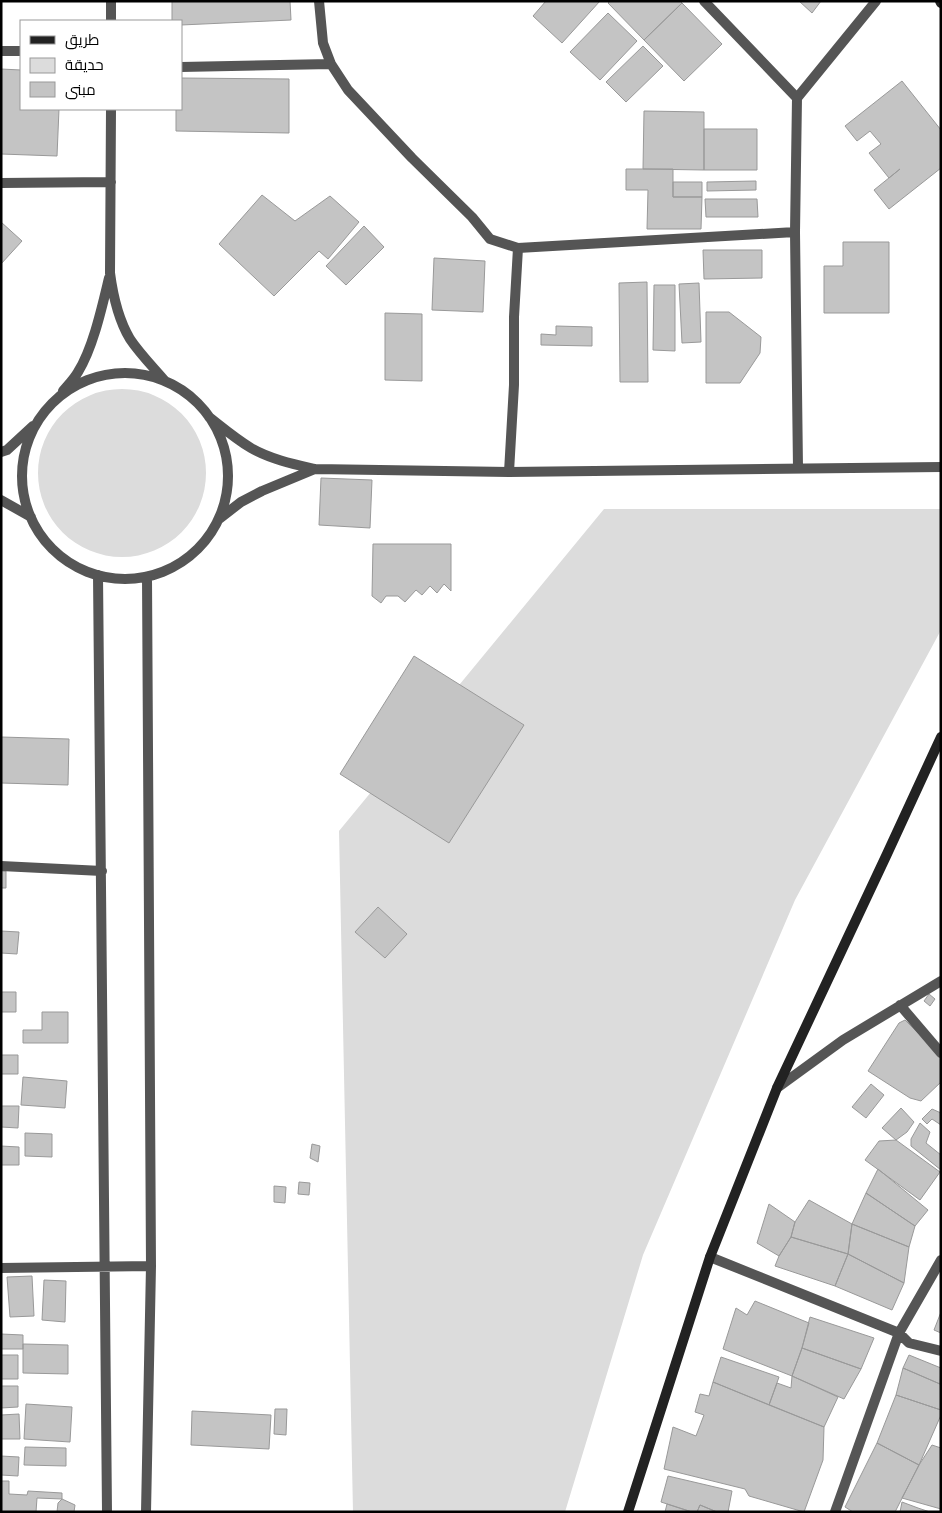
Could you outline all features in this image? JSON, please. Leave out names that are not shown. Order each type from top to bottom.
[{"type":"main road","points":[[628,1512],[710,1257],[776,1088],[888,854],[941,737]]},
{"type":"street","points":[[111,1],[111,20]]},
{"type":"street","points":[[319,1],[323,43],[332,64],[348,90],[412,158],[472,217],[490,240],[518,248],[795,232]]},
{"type":"street","points":[[704,1],[797,98]]},
{"type":"street","points":[[798,468],[795,232],[797,98],[876,1]]},
{"type":"street","points":[[1,51],[20,51]]},
{"type":"street","points":[[182,67],[332,64]]},
{"type":"street","points":[[111,110],[110,273],[114,298],[120,318],[131,340],[165,381]]},
{"type":"street","points":[[1,183],[111,182]]},
{"type":"street","points":[[509,472],[514,386],[514,317],[518,248]]},
{"type":"street","points":[[110,273],[101,309],[85,358],[78,372],[36,424],[26,446],[22,470],[24,494],[31,517],[42,537],[58,554],[77,567],[98,575],[123,579],[148,577],[182,562],[210,536],[219,519],[227,494],[228,467],[222,441],[209,417]]},
{"type":"street","points":[[60,396],[83,381],[110,374],[138,374],[165,381],[190,396],[209,417],[236,439],[252,449],[290,464],[315,468],[509,472],[941,467]]},
{"type":"street","points":[[1,452],[6,450],[36,424]]},
{"type":"street","points":[[219,519],[241,502],[315,468]]},
{"type":"street","points":[[1,500],[31,517]]},
{"type":"street","points":[[98,575],[107,1512]]},
{"type":"street","points":[[146,1512],[150,1266],[148,577]]},
{"type":"street","points":[[1,866],[102,871]]},
{"type":"street","points":[[776,1088],[842,1040],[941,982]]},
{"type":"street","points":[[900,1005],[941,1053]]},
{"type":"street","points":[[710,1257],[899,1333],[909,1343],[941,1351]]},
{"type":"street","points":[[835,1512],[899,1333],[941,1260]]},
{"type":"street","points":[[1,1268],[150,1266]]},
{"type":"green space","points":[[122,389],[146,393],[161,399],[169,403],[187,420],[192,426],[202,449],[206,473],[202,497],[196,512],[192,520],[175,538],[169,543],[146,553],[122,557],[98,553],[83,547],[75,543],[57,526],[52,520],[42,497],[38,473],[42,449],[48,434],[52,426],[69,408],[75,403],[98,393]]},
{"type":"green space","points":[[604,509],[941,509],[941,630],[795,900],[643,1255],[565,1512],[353,1512],[339,831]]},
{"type":"building","points":[[172,1],[290,1],[291,20],[182,25],[182,20],[172,20]]},
{"type":"building","points":[[546,1],[600,1],[562,43],[533,16]]},
{"type":"building","points":[[610,1],[680,1],[682,3],[644,40],[608,3]]},
{"type":"building","points":[[799,1],[821,1],[812,13]]},
{"type":"building","points":[[682,3],[722,44],[684,81],[644,40]]},
{"type":"building","points":[[608,13],[637,41],[600,80],[570,52]]},
{"type":"building","points":[[643,46],[663,66],[626,102],[606,82]]},
{"type":"building","points":[[1,69],[20,70],[20,110],[59,110],[57,156],[1,154]]},
{"type":"building","points":[[182,78],[289,79],[289,133],[176,131],[176,110],[182,110]]},
{"type":"building","points":[[902,81],[941,130],[941,168],[889,209],[874,190],[889,178],[869,153],[881,144],[870,131],[857,141],[845,126]]},
{"type":"building","points":[[644,111],[704,112],[704,170],[643,169]]},
{"type":"building","points":[[704,129],[757,129],[757,170],[704,170]]},
{"type":"building","points":[[626,169],[673,169],[673,197],[702,197],[701,229],[647,229],[648,190],[626,190]]},
{"type":"building","points":[[756,181],[756,190],[707,191],[707,182]]},
{"type":"building","points":[[673,182],[702,182],[702,197],[673,197]]},
{"type":"building","points":[[262,195],[295,221],[330,196],[359,222],[328,259],[319,251],[274,296],[219,244]]},
{"type":"building","points":[[705,199],[757,199],[758,217],[706,217]]},
{"type":"building","points":[[1,222],[22,241],[1,264]]},
{"type":"building","points":[[364,226],[384,247],[346,285],[326,266]]},
{"type":"building","points":[[843,242],[889,242],[889,313],[824,313],[824,266],[843,266]]},
{"type":"building","points":[[703,250],[762,250],[762,278],[704,279]]},
{"type":"building","points":[[434,258],[485,261],[483,312],[432,310]]},
{"type":"building","points":[[647,282],[648,382],[620,382],[619,283]]},
{"type":"building","points":[[699,283],[701,342],[682,343],[679,284]]},
{"type":"building","points":[[654,285],[675,285],[675,351],[653,350]]},
{"type":"building","points":[[706,312],[729,312],[761,337],[760,353],[740,383],[706,383]]},
{"type":"building","points":[[385,313],[422,314],[422,381],[385,380]]},
{"type":"building","points":[[556,326],[592,327],[592,346],[541,345],[541,334],[556,335]]},
{"type":"building","points":[[321,478],[372,480],[370,528],[319,525]]},
{"type":"building","points":[[373,544],[451,544],[451,591],[444,584],[437,593],[430,586],[422,595],[416,590],[405,602],[398,596],[386,596],[381,603],[372,596]]},
{"type":"building","points":[[414,656],[524,725],[449,843],[340,774]]},
{"type":"building","points":[[1,737],[69,739],[68,785],[1,783]]},
{"type":"building","points":[[1,871],[6,871],[6,888],[1,888]]},
{"type":"building","points":[[378,907],[407,934],[385,958],[355,932]]},
{"type":"building","points":[[1,931],[19,932],[17,954],[1,953]]},
{"type":"building","points":[[1,992],[16,992],[16,1012],[1,1012]]},
{"type":"building","points":[[929,994],[935,999],[930,1006],[924,1001]]},
{"type":"building","points":[[42,1012],[68,1012],[68,1043],[23,1043],[23,1030],[42,1030]]},
{"type":"building","points":[[905,1020],[941,1056],[941,1082],[921,1101],[910,1098],[868,1071],[899,1023]]},
{"type":"building","points":[[1,1055],[18,1055],[18,1074],[1,1074]]},
{"type":"building","points":[[23,1077],[67,1081],[65,1108],[21,1105]]},
{"type":"building","points":[[871,1084],[884,1095],[866,1118],[852,1107]]},
{"type":"building","points":[[1,1106],[19,1106],[18,1128],[1,1127]]},
{"type":"building","points":[[901,1108],[914,1122],[907,1132],[896,1140],[882,1128]]},
{"type":"building","points":[[932,1109],[941,1113],[941,1125],[932,1119],[927,1124],[922,1119]]},
{"type":"building","points":[[920,1123],[930,1132],[926,1143],[941,1155],[941,1170],[911,1146],[911,1139]]},
{"type":"building","points":[[25,1133],[52,1134],[52,1157],[25,1156]]},
{"type":"building","points":[[896,1140],[940,1172],[920,1200],[865,1160],[879,1141]]},
{"type":"building","points":[[312,1144],[320,1146],[318,1162],[310,1158]]},
{"type":"building","points":[[1,1146],[19,1147],[19,1165],[1,1165]]},
{"type":"building","points":[[878,1169],[928,1210],[915,1226],[866,1193]]},
{"type":"building","points":[[299,1182],[310,1183],[309,1195],[298,1194]]},
{"type":"building","points":[[274,1186],[286,1187],[285,1203],[274,1202]]},
{"type":"building","points":[[866,1193],[915,1226],[909,1247],[852,1224]]},
{"type":"building","points":[[809,1200],[852,1224],[848,1254],[791,1237],[795,1222]]},
{"type":"building","points":[[769,1204],[795,1222],[791,1237],[779,1256],[757,1243]]},
{"type":"building","points":[[852,1224],[909,1247],[904,1283],[848,1254]]},
{"type":"building","points":[[791,1237],[848,1254],[835,1286],[775,1266]]},
{"type":"building","points":[[848,1254],[904,1283],[892,1310],[835,1286]]},
{"type":"building","points":[[32,1276],[34,1316],[10,1317],[7,1277]]},
{"type":"building","points":[[44,1280],[66,1281],[65,1322],[42,1320]]},
{"type":"building","points":[[755,1301],[809,1323],[792,1376],[723,1349],[736,1308],[747,1315]]},
{"type":"building","points":[[941,1312],[941,1333],[934,1330]]},
{"type":"building","points":[[810,1317],[874,1338],[861,1369],[802,1348]]},
{"type":"building","points":[[1,1334],[23,1335],[23,1349],[1,1349]]},
{"type":"building","points":[[23,1344],[68,1345],[68,1374],[23,1373]]},
{"type":"building","points":[[802,1348],[861,1369],[844,1399],[792,1376]]},
{"type":"building","points":[[1,1355],[18,1355],[18,1379],[1,1379]]},
{"type":"building","points":[[909,1355],[941,1368],[940,1384],[903,1368]]},
{"type":"building","points":[[721,1357],[779,1377],[769,1405],[713,1382]]},
{"type":"building","points":[[903,1368],[940,1384],[941,1382],[941,1410],[896,1395]]},
{"type":"building","points":[[792,1376],[838,1397],[824,1427],[769,1405],[777,1383],[791,1388]]},
{"type":"building","points":[[713,1382],[824,1427],[823,1460],[804,1512],[749,1496],[745,1489],[664,1469],[673,1427],[696,1436],[704,1415],[695,1412],[700,1394],[709,1396]]},
{"type":"building","points":[[1,1386],[18,1386],[18,1407],[1,1408]]},
{"type":"building","points":[[896,1395],[941,1410],[941,1415],[919,1465],[877,1443]]},
{"type":"building","points":[[26,1404],[72,1407],[70,1442],[24,1439]]},
{"type":"building","points":[[275,1409],[287,1409],[286,1435],[274,1434]]},
{"type":"building","points":[[192,1411],[271,1415],[269,1449],[191,1445]]},
{"type":"building","points":[[19,1414],[20,1439],[1,1439],[1,1415]]},
{"type":"building","points":[[877,1443],[919,1465],[895,1512],[853,1512],[845,1507]]},
{"type":"building","points":[[932,1445],[941,1448],[941,1509],[902,1498]]},
{"type":"building","points":[[25,1447],[66,1448],[66,1466],[24,1465]]},
{"type":"building","points":[[1,1456],[19,1457],[18,1476],[1,1475]]},
{"type":"building","points":[[668,1476],[732,1491],[728,1512],[717,1512],[700,1505],[697,1512],[692,1512],[661,1502]]},
{"type":"building","points":[[1,1481],[9,1481],[9,1494],[27,1495],[28,1491],[62,1493],[62,1499],[37,1498],[36,1512],[1,1512]]},
{"type":"building","points":[[62,1499],[75,1505],[74,1512],[57,1512],[58,1503]]},
{"type":"building","points":[[902,1502],[918,1508],[930,1512],[900,1512]]},
{"type":"building","points":[[667,1504],[692,1512],[665,1512]]},
{"type":"building","points":[[700,1505],[717,1512],[697,1512]]}]
